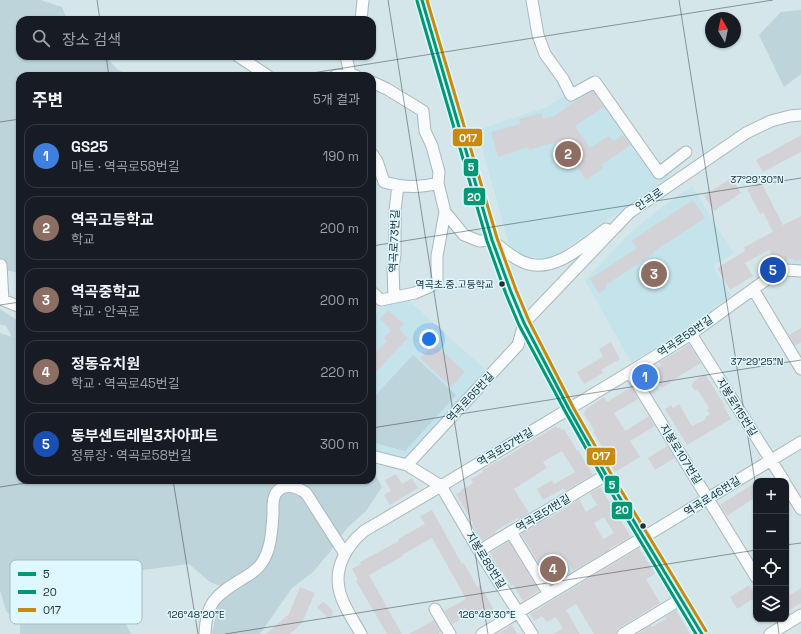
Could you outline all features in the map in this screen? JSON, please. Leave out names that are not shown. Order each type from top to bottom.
[{"type":"street","points":[[361,16],[363,0]]},
{"type":"street","points":[[422,0],[492,240],[524,323],[569,409],[606,475],[702,634]]},
{"type":"street","points":[[532,0],[538,35],[545,54],[563,79],[570,94],[595,82],[668,186]]},
{"type":"street","points":[[244,60],[262,72]]},
{"type":"street","points":[[347,60],[352,72]]},
{"type":"street","points":[[376,84],[423,111],[425,131],[432,146],[439,172],[438,183],[445,212],[437,256],[437,279],[433,285],[415,293],[381,300],[376,296]]},
{"type":"street","name":"안곡로","points":[[524,323],[629,212],[746,133],[771,121],[801,115]]},
{"type":"street","points":[[660,173],[686,152]]},
{"type":"street","points":[[376,160],[384,182],[398,186],[426,186],[438,183]]},
{"type":"street","name":"역곡로73번길","points":[[394,297],[393,268],[395,254],[395,210],[398,186]]},
{"type":"street","points":[[445,212],[464,235],[479,240],[492,240],[515,258],[535,266],[549,264],[571,254],[629,212]]},
{"type":"street","points":[[1,265],[3,300],[16,306]]},
{"type":"street","name":"역곡로58번길","points":[[569,409],[691,334],[774,274],[787,270],[801,270]]},
{"type":"street","points":[[753,289],[801,369]]},
{"type":"street","name":"역곡로65번길","points":[[407,465],[518,345],[524,323]]},
{"type":"street","name":"지봉로115번길","points":[[691,334],[782,478]]},
{"type":"street","name":"지봉로107번길","points":[[630,372],[753,572]]},
{"type":"street","name":"역곡로57번길","points":[[361,634],[344,604],[339,588],[338,577],[345,554],[357,536],[569,409]]},
{"type":"street","name":"역곡로46번길","points":[[482,634],[801,442]]},
{"type":"street","points":[[376,457],[407,465],[441,486]]},
{"type":"street","name":"역곡로51번길","points":[[479,551],[606,475]]},
{"type":"street","points":[[205,634],[209,609],[218,595],[252,573],[262,564],[269,549],[273,500],[277,492],[283,488],[290,486],[300,488],[306,493],[345,554]]},
{"type":"street","name":"지봉로89번길","points":[[441,486],[479,551],[532,634]]},
{"type":"street","points":[[789,490],[801,509]]},
{"type":"street","points":[[511,532],[549,594]]},
{"type":"street","points":[[623,634],[681,599]]},
{"type":"street","points":[[435,609],[450,634]]},
{"type":"street","points":[[789,620],[801,615]]},
{"type":"street","points":[[770,634],[783,622]]},
{"type":"shaded area","points":[[0,0],[40,0],[62,7],[65,16],[16,16],[16,60],[109,60],[118,70],[123,72],[16,72],[16,272],[0,269]]},
{"type":"shaded area","points":[[801,10],[801,74],[784,87],[759,35],[781,12]]},
{"type":"shaded area","points":[[594,76],[669,178],[552,258],[524,257],[509,244],[477,130],[547,107]]},
{"type":"shaded area","points":[[692,186],[733,253],[716,264],[714,268],[731,296],[686,330],[631,362],[585,280],[631,232]]},
{"type":"shaded area","points":[[801,240],[801,266],[788,263],[771,268],[765,258]]},
{"type":"shaded area","points":[[406,298],[488,372],[406,459],[376,451],[376,314],[388,301]]},
{"type":"shaded area","points":[[0,309],[16,319],[16,484],[376,484],[376,476],[382,487],[366,511],[347,528],[313,572],[292,588],[260,634],[212,634],[218,604],[233,591],[210,582],[189,564],[142,570],[142,560],[10,560],[10,615],[6,611],[0,590],[0,333],[12,337],[6,326],[0,324]]},
{"type":"shaded area","points":[[413,355],[456,395],[405,451],[376,443],[376,395]]},
{"type":"shaded area","points":[[558,549],[573,574],[548,589],[533,563]]},
{"type":"shaded area","points":[[19,624],[126,624],[131,634],[20,634]]},
{"type":"building","points":[[593,91],[604,107],[575,126],[590,148],[609,136],[613,141],[623,135],[631,145],[601,165],[603,168],[586,180],[559,141],[529,150],[528,147],[498,157],[491,132],[520,124],[519,119],[541,113],[543,119],[554,116]]},
{"type":"building","points":[[801,135],[801,152],[763,172],[756,160]]},
{"type":"building","points":[[731,178],[741,193],[714,211],[704,196]]},
{"type":"building","points":[[761,182],[783,225],[801,216],[801,259],[795,262],[792,258],[785,262],[784,260],[776,264],[769,250],[745,263],[753,276],[730,290],[717,268],[745,251],[744,247],[773,232],[763,212],[760,214],[747,189]]},
{"type":"building","points":[[693,200],[705,218],[606,285],[607,287],[599,293],[590,279],[637,248],[631,241]]},
{"type":"building","points":[[388,310],[404,324],[399,329],[408,338],[376,372],[376,352],[387,341],[384,338],[391,330],[380,319]]},
{"type":"building","points":[[801,328],[801,342],[795,346],[789,335]]},
{"type":"building","points":[[611,342],[620,359],[601,370],[603,373],[584,384],[577,372],[603,357],[599,349]]},
{"type":"building","points":[[434,343],[465,372],[451,387],[420,358]]},
{"type":"building","points":[[689,344],[701,363],[662,388],[659,383],[649,390],[641,376],[661,366],[659,362]]},
{"type":"building","points":[[705,374],[725,406],[724,407],[731,419],[687,445],[665,409],[671,405],[673,408],[679,404],[692,426],[706,419],[705,417],[710,414],[707,410],[709,408],[697,389],[695,391],[691,385]]},
{"type":"building","points":[[631,387],[638,399],[614,413],[625,431],[649,416],[655,426],[630,441],[640,457],[615,472],[593,432],[595,431],[584,414],[586,409],[604,397],[607,402]]},
{"type":"building","points":[[556,426],[557,428],[560,427],[562,430],[564,429],[593,475],[565,491],[564,488],[543,500],[537,489],[552,480],[554,484],[575,472],[562,451],[543,462],[547,468],[514,489],[529,513],[495,531],[496,533],[482,541],[456,494],[473,483],[471,479],[483,472],[482,470]]},
{"type":"building","points":[[667,446],[675,458],[655,470],[648,458]]},
{"type":"building","points":[[396,474],[402,484],[412,478],[418,488],[390,505],[384,495],[391,491],[385,480]]},
{"type":"building","points":[[753,484],[753,499],[727,516],[720,505]]},
{"type":"building","points":[[600,487],[631,537],[573,571],[567,560],[545,573],[521,534],[550,518],[579,499],[586,512],[597,505],[590,493]],"holes":[[[604,517],[614,533],[603,539],[594,523]]]},
{"type":"building","points":[[432,510],[462,564],[464,563],[477,587],[480,585],[494,610],[481,617],[477,611],[452,624],[444,611],[466,599],[432,538],[369,575],[402,634],[387,634],[356,581],[358,580],[352,569],[361,564],[360,562],[399,541],[398,539],[425,524],[420,516]]},
{"type":"building","points":[[509,541],[539,591],[523,601],[513,585],[511,586],[502,571],[501,572],[490,553]]},
{"type":"building","points":[[639,548],[655,574],[646,579],[660,603],[619,628],[616,634],[594,634],[576,604],[566,610],[580,634],[553,634],[563,629],[556,617],[547,622],[542,616],[534,621],[530,614]]},
{"type":"building","points":[[749,585],[753,592],[753,599],[737,609],[730,597]]},
{"type":"building","points":[[300,587],[315,593],[302,623],[290,634],[266,634],[289,614]]},
{"type":"building","points":[[801,588],[801,603],[789,610],[789,595]]},
{"type":"building","points":[[323,602],[333,611],[333,614],[329,619],[317,607]]},
{"type":"building","points":[[676,610],[690,634],[637,634],[651,625],[652,627],[666,619],[665,617]]},
{"type":"building","points":[[434,620],[441,632],[438,634],[409,634]]},
{"type":"building","points":[[512,625],[517,634],[497,634]]},
{"type":"transit line","name":"5","points":[[422,0],[492,240],[524,323],[569,409],[606,475],[702,634]]},
{"type":"transit line","name":"017","points":[[427,0],[497,238],[529,321],[573,407],[610,472],[706,631]]},
{"type":"transit line","name":"20","points":[[417,1],[487,241],[519,325],[602,477],[696,634]]},
{"type":"place","name":"역곡고등학교","points":[[568,154]]},
{"type":"place","name":"동부센트레빌3차아파트","points":[[773,270]]},
{"type":"place","name":"역곡중학교","points":[[654,274]]},
{"type":"place","name":"역곡초.중.고등학교","points":[[502,284]]},
{"type":"place","name":"GS25","points":[[645,377]]},
{"type":"place","name":"정동유치원","points":[[553,569]]}]
